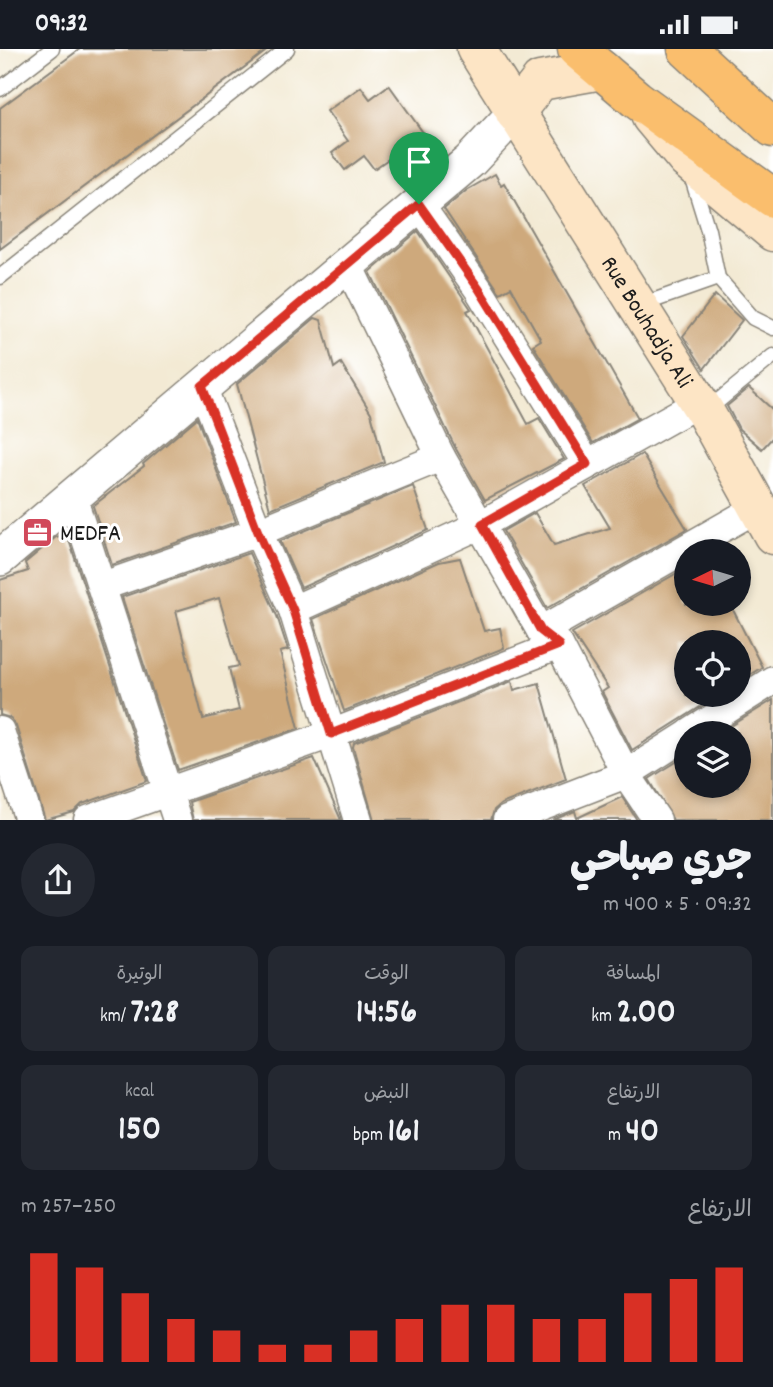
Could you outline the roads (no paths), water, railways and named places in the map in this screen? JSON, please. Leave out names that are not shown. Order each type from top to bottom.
[{"type":"highway","points":[[687,49],[773,128]]},
{"type":"highway","points":[[590,60],[636,99],[773,198]]},
{"type":"main road","name":"Rue Bouhadja Ali","points":[[476,49],[702,408],[765,521]]},
{"type":"main road","points":[[514,113],[540,81],[590,60]]},
{"type":"main road","points":[[636,99],[687,160],[773,232]]},
{"type":"street","points":[[0,558],[73,499],[202,386],[470,160],[514,113]]},
{"type":"street","points":[[419,204],[479,289],[587,464]]},
{"type":"street","points":[[348,265],[441,457],[550,638],[626,774],[657,820]]},
{"type":"street","points":[[202,386],[258,532],[293,610],[358,820]]},
{"type":"street","points":[[293,610],[482,524],[587,464],[702,408]]},
{"type":"street","points":[[103,586],[258,532],[441,457]]},
{"type":"street","points":[[73,499],[177,820]]},
{"type":"street","points":[[88,820],[166,790],[331,734],[550,638],[765,521]]},
{"type":"street","points":[[710,721],[773,680]]},
{"type":"street","points":[[0,731],[29,820]]},
{"type":"street","points":[[507,820],[626,774],[674,744]]},
{"type":"lane","points":[[0,89],[52,49]]},
{"type":"lane","points":[[0,277],[287,49]]},
{"type":"lane","points":[[687,160],[708,230],[718,278],[753,317],[773,328]]},
{"type":"lane","points":[[637,307],[718,278]]},
{"type":"lane","points":[[702,408],[773,356]]},
{"type":"place","name":"MEDFA","points":[[37,532]]}]
